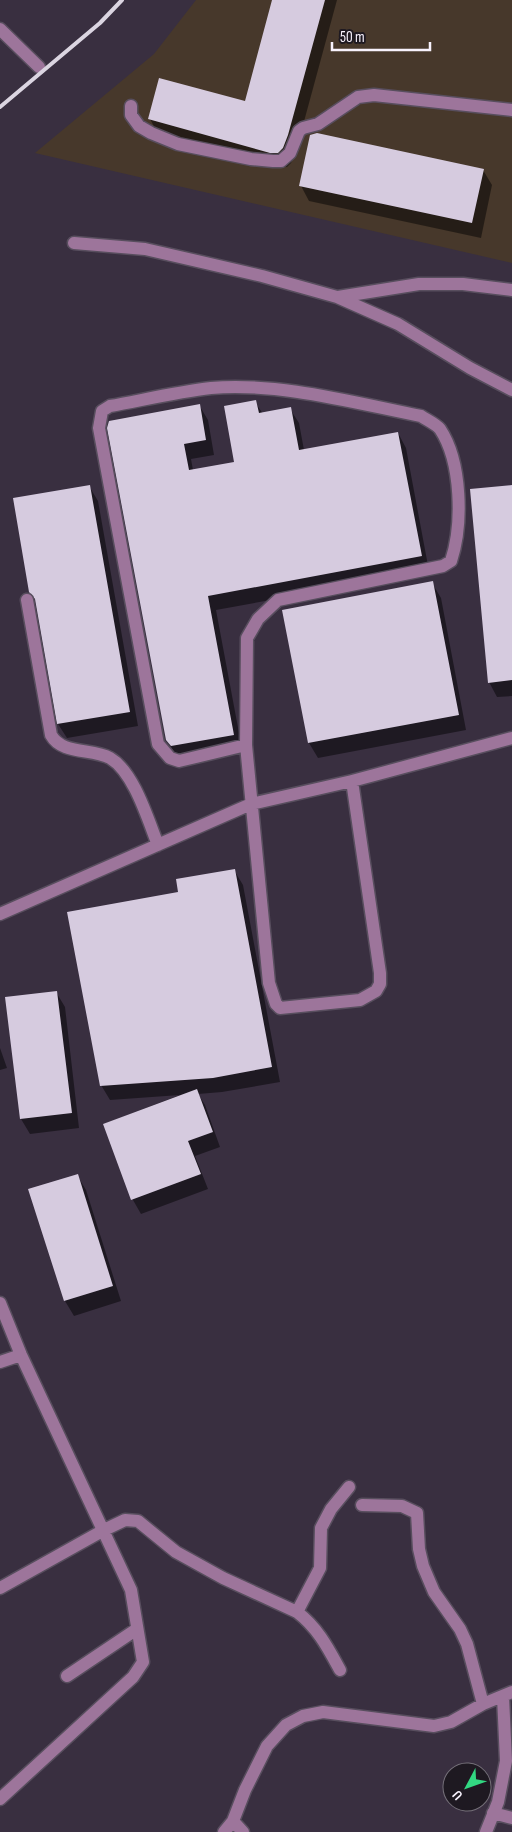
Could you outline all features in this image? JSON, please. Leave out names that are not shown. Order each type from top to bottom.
[{"type":"street","points":[[0,29],[39,67]]},
{"type":"street","points":[[131,106],[131,115],[139,126],[178,144],[251,159],[273,161],[281,161],[290,153],[299,132],[303,128],[318,124],[358,97],[374,95],[512,110]]},
{"type":"street","points":[[74,243],[144,249],[262,276],[337,297],[398,324],[470,368],[512,390]]},
{"type":"street","points":[[337,297],[419,284],[463,284],[512,290]]},
{"type":"street","points":[[246,745],[179,761],[170,758],[158,744],[99,428],[102,411],[110,406],[212,388],[250,388],[289,391],[421,416],[438,427],[447,443],[455,470],[458,508],[455,547],[451,561],[443,566],[278,600],[258,618],[247,638],[246,745],[251,804],[269,983],[276,1004],[280,1008],[360,1000],[376,991],[380,984],[380,973],[352,781]]},
{"type":"street","points":[[27,600],[51,735],[59,744],[111,758],[118,765],[137,792],[158,845]]},
{"type":"street","points":[[0,914],[251,804],[352,781],[512,738]]},
{"type":"street","points":[[0,1303],[21,1355],[131,1590],[143,1662],[134,1677],[0,1799]]},
{"type":"street","points":[[0,1362],[21,1355]]},
{"type":"street","points":[[297,1612],[320,1568],[321,1528],[331,1509],[349,1487]]},
{"type":"street","points":[[362,1505],[402,1506],[417,1513],[419,1549],[423,1566],[434,1592],[460,1629],[467,1644],[483,1704]]},
{"type":"street","points":[[0,1588],[104,1530],[125,1520],[138,1521],[176,1552],[222,1578],[297,1612],[305,1618],[326,1644],[340,1670]]},
{"type":"street","points":[[67,1676],[137,1628]]},
{"type":"street","points":[[224,1832],[233,1821],[245,1790],[267,1746],[286,1725],[303,1716],[324,1712],[434,1726],[451,1722],[483,1704],[508,1695],[506,1761],[498,1802],[486,1832]]},
{"type":"street","points":[[493,1813],[512,1818]]},
{"type":"street","points":[[233,1821],[243,1832]]},
{"type":"shaded area","points":[[196,0],[512,0],[512,263],[35,153],[154,54]]},
{"type":"building","points":[[272,0],[325,0],[288,135],[283,148],[278,153],[270,153],[148,119],[159,78],[245,101]]},
{"type":"building","points":[[317,133],[484,169],[472,223],[299,186],[310,135]]},
{"type":"building","points":[[256,400],[259,413],[291,407],[299,450],[398,432],[422,556],[208,596],[234,735],[171,746],[166,740],[107,428],[109,421],[200,404],[206,440],[184,444],[189,470],[234,462],[224,406]]},
{"type":"building","points":[[90,485],[130,712],[57,724],[35,599],[29,592],[13,498]]},
{"type":"building","points":[[512,485],[512,680],[488,683],[470,489]]},
{"type":"building","points":[[433,581],[459,715],[308,743],[282,610]]},
{"type":"building","points":[[235,869],[272,1067],[213,1078],[100,1086],[67,912],[178,892],[176,879]]},
{"type":"building","points":[[57,991],[72,1113],[20,1119],[5,997]]},
{"type":"building","points":[[197,1089],[213,1132],[188,1141],[201,1174],[131,1200],[103,1124]]},
{"type":"building","points":[[78,1174],[113,1286],[64,1301],[28,1189]]},
{"type":"railway","points":[[0,107],[100,23],[122,0]]}]
